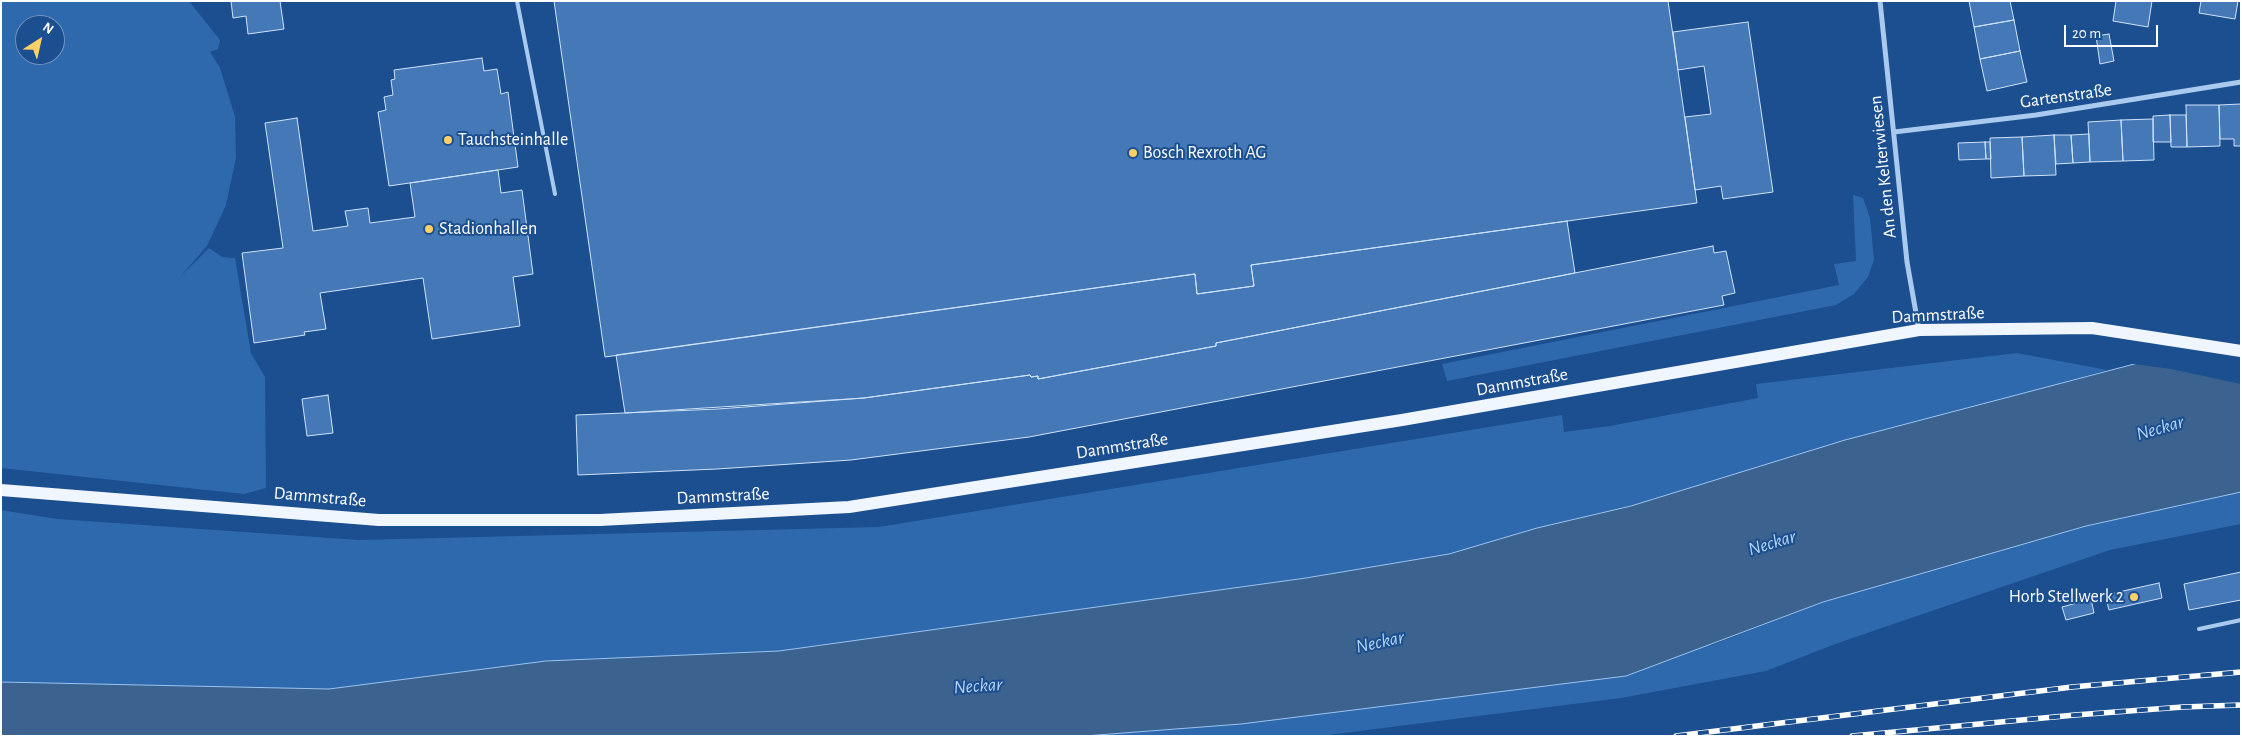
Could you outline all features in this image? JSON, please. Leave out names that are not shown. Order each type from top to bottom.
[{"type":"main road","name":"Dammstraße","points":[[1,490],[378,520],[600,520],[849,507],[1402,420],[1919,330],[2092,328],[2241,351]]},
{"type":"street","name":"An den Kelterwiesen","points":[[1880,1],[1906,262],[1919,330]]},
{"type":"street","name":"Gartenstraße","points":[[1894,132],[2036,115],[2241,82]]},
{"type":"lane","points":[[517,1],[555,194]]},
{"type":"lane","points":[[2199,629],[2241,620]]},
{"type":"shaded area","points":[[1,1],[189,1],[220,40],[218,49],[210,52],[220,68],[235,117],[236,158],[226,205],[207,246],[180,277],[209,248],[222,257],[235,258],[251,353],[265,377],[266,488],[244,494],[1,468]]},
{"type":"shaded area","points":[[1853,195],[1863,198],[1870,218],[1874,260],[1868,277],[1854,294],[1836,305],[1447,381],[1442,364],[1839,285],[1834,264],[1856,261]]},
{"type":"shaded area","points":[[2017,353],[2107,370],[1631,506],[1537,528],[1449,554],[1306,578],[779,651],[546,661],[329,689],[1,682],[1,510],[57,519],[359,540],[879,527],[1562,415],[1564,432],[1610,426],[1758,398],[1756,384]]},
{"type":"shaded area","points":[[2241,492],[2241,524],[2110,550],[1838,643],[1766,671],[1621,698],[1320,736],[1084,736],[1241,724],[1712,645],[1823,602],[2086,526]]},
{"type":"water","name":"Neckar","points":[[2241,336],[2241,492],[2086,526],[1823,602],[1626,676],[1241,724],[1084,736],[1,736],[1,682],[329,689],[546,661],[779,651],[1306,578],[1449,554],[1537,528],[1631,506],[1845,440]]},
{"type":"pier","points":[[2241,333],[2241,384],[2171,369],[2126,363]]},
{"type":"building","points":[[231,1],[280,1],[284,29],[248,34],[246,16],[233,18]]},
{"type":"building","name":"Bosch Rexroth AG","points":[[554,1],[1668,1],[1697,203],[1251,265],[1254,286],[1197,294],[1195,274],[605,357]]},
{"type":"building","points":[[1969,1],[2010,1],[2014,20],[1974,27]]},
{"type":"building","points":[[2116,1],[2152,1],[2148,27],[2113,21]]},
{"type":"building","points":[[2201,1],[2238,1],[2235,19],[2199,13]]},
{"type":"building","points":[[2014,20],[2020,51],[1980,59],[1974,27]]},
{"type":"building","points":[[1748,22],[1773,192],[1723,199],[1721,186],[1695,190],[1685,117],[1711,114],[1704,66],[1678,70],[1673,32]]},
{"type":"building","points":[[2109,34],[2114,61],[2100,64],[2096,36]]},
{"type":"building","points":[[2020,51],[2027,82],[1987,91],[1980,59]]},
{"type":"building","name":"Tauchsteinhalle","points":[[482,58],[484,71],[497,69],[501,94],[508,92],[518,167],[389,186],[378,112],[386,110],[384,97],[393,95],[391,80],[395,79],[394,70]]},
{"type":"building","points":[[2241,104],[2241,146],[2234,146],[2234,139],[2220,139],[2219,105]]},
{"type":"building","points":[[2186,105],[2219,105],[2220,146],[2187,147]]},
{"type":"building","points":[[2170,115],[2186,115],[2187,147],[2171,147]]},
{"type":"building","points":[[2170,115],[2171,142],[2153,142],[2153,116]]},
{"type":"building","name":"Stadionhallen","points":[[297,118],[313,231],[348,226],[345,211],[368,208],[370,223],[415,217],[410,183],[498,170],[501,193],[522,190],[533,274],[513,277],[520,326],[432,339],[423,278],[320,293],[326,329],[304,332],[305,335],[254,343],[242,253],[283,248],[265,123]]},
{"type":"building","points":[[2153,119],[2154,160],[2123,161],[2121,120]]},
{"type":"building","points":[[2121,120],[2123,161],[2090,162],[2088,122]]},
{"type":"building","points":[[2089,134],[2090,162],[2073,163],[2071,135]]},
{"type":"building","points":[[2054,135],[2056,175],[2024,176],[2022,137]]},
{"type":"building","points":[[2054,135],[2071,135],[2073,163],[2056,164]]},
{"type":"building","points":[[2022,137],[2024,176],[1991,178],[1990,138]]},
{"type":"building","points":[[1985,142],[1986,159],[1959,160],[1958,143]]},
{"type":"building","points":[[1985,142],[1990,142],[1991,159],[1986,159]]},
{"type":"building","points":[[1567,221],[1575,273],[1216,343],[1216,346],[1038,379],[1038,376],[1031,377],[1030,375],[864,398],[625,413],[616,355],[1195,274],[1197,294],[1254,286],[1251,265]]},
{"type":"building","points":[[1713,246],[1714,253],[1726,251],[1735,293],[1722,296],[1724,305],[1029,437],[851,460],[717,469],[578,475],[576,415],[718,409],[864,398],[1030,375],[1031,377],[1038,376],[1038,379],[1216,346],[1216,343]]},
{"type":"building","points":[[328,395],[333,433],[307,436],[302,399]]},
{"type":"building","points":[[2241,572],[2241,600],[2189,610],[2184,584]]},
{"type":"building","name":"Horb Stellwerk 2","points":[[2159,583],[2162,598],[2109,610],[2105,595]]},
{"type":"building","points":[[2091,599],[2094,613],[2066,620],[2062,607]]},
{"type":"railway","points":[[1676,736],[2072,687],[2241,672]]},
{"type":"railway","points":[[1852,736],[2075,715],[2241,705]]},
{"type":"place","name":"Tauchsteinhalle","points":[[448,140]]},
{"type":"place","name":"Bosch Rexroth AG","points":[[1133,153]]},
{"type":"place","name":"Stadionhallen","points":[[429,229]]},
{"type":"place","name":"Horb Stellwerk 2","points":[[2134,597]]}]
